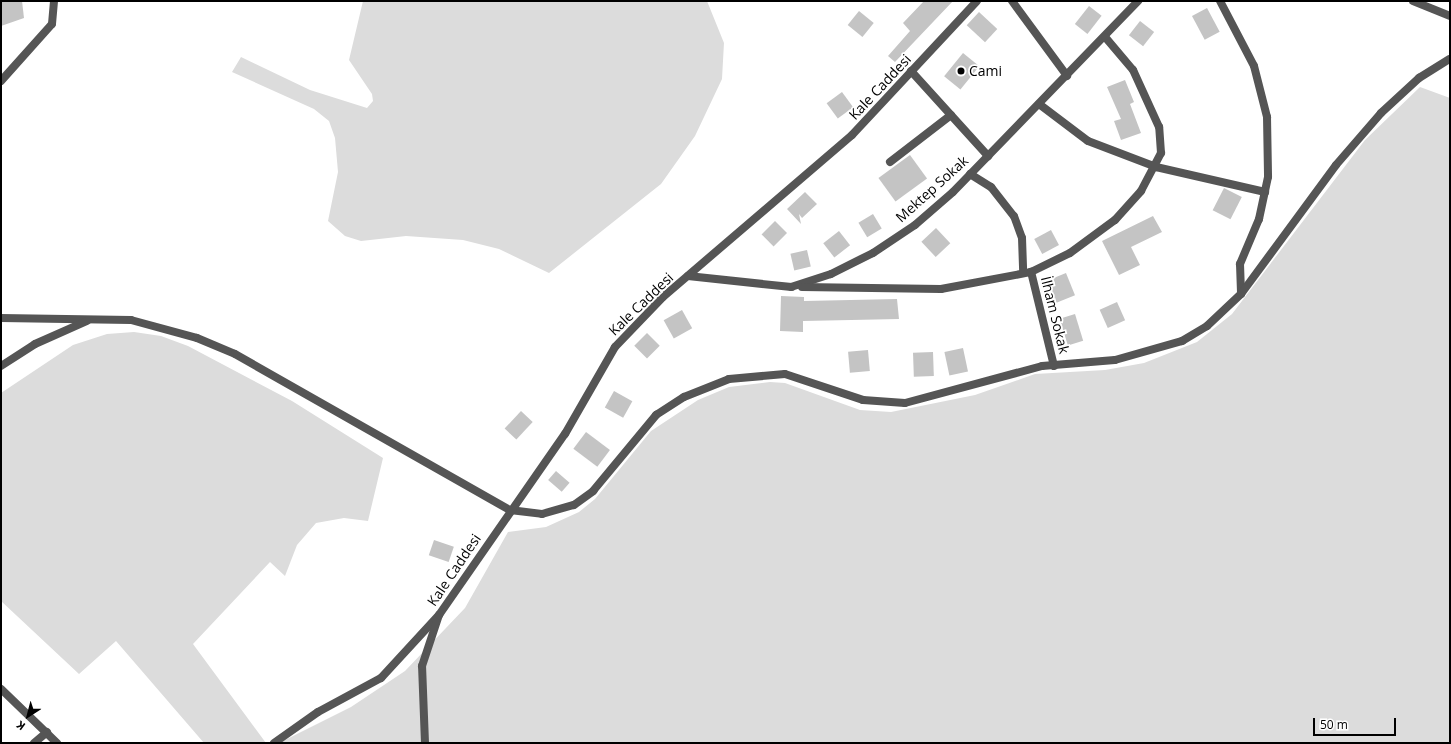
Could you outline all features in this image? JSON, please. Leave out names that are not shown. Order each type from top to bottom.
[{"type":"street","points":[[1,81],[52,24],[54,1]]},
{"type":"street","name":"Kale Caddesi","points":[[425,743],[422,666],[439,614],[577,415],[615,348],[645,314],[852,135],[977,1]]},
{"type":"street","points":[[1012,1],[1067,76]]},
{"type":"street","name":"Mektep Sokak","points":[[688,276],[791,287],[831,274],[884,246],[935,209],[1106,37],[1138,1]]},
{"type":"street","points":[[1220,1],[1247,49],[1264,101],[1269,163],[1265,192],[1240,264],[1241,294]]},
{"type":"street","points":[[1413,1],[1450,16]]},
{"type":"street","name":"İlham Sokak","points":[[1054,366],[1027,273],[1070,253],[1115,220],[1141,191],[1156,167],[1161,145],[1159,127],[1133,70],[1106,37]]},
{"type":"street","points":[[1,318],[131,320],[162,326],[235,354],[510,510],[542,514],[574,505],[593,491],[656,416],[684,397],[729,379],[785,374],[863,400],[892,404],[1054,366],[1115,360],[1168,347],[1207,326],[1241,294],[1336,165],[1381,112],[1419,78],[1450,59]]},
{"type":"street","points":[[912,71],[988,156]]},
{"type":"street","points":[[1039,104],[1088,142],[1156,167],[1265,192]]},
{"type":"street","points":[[890,162],[951,115]]},
{"type":"street","points":[[791,287],[941,289],[1027,273],[1022,238],[1014,216],[991,187],[970,174]]},
{"type":"street","points":[[1,366],[55,334],[92,319]]},
{"type":"street","points":[[274,743],[318,712],[381,678],[439,614]]},
{"type":"street","points":[[1,689],[57,743]]},
{"type":"street","points":[[34,743],[47,732]]},
{"type":"shaded area","points":[[363,1],[707,1],[724,43],[722,79],[695,136],[661,184],[549,273],[499,249],[463,240],[406,236],[361,241],[345,236],[328,221],[338,172],[335,138],[329,121],[314,109],[232,72],[241,57],[310,90],[367,108],[373,101],[372,94],[349,60]]},
{"type":"shaded area","points":[[1420,87],[1450,98],[1450,743],[279,743],[351,707],[405,671],[465,608],[508,532],[546,527],[579,512],[595,499],[651,431],[698,400],[729,387],[770,382],[785,383],[860,410],[891,412],[975,395],[1035,374],[1105,370],[1144,363],[1197,342],[1232,314],[1365,140]]},
{"type":"shaded area","points":[[134,332],[161,336],[188,346],[292,401],[383,458],[368,521],[344,518],[316,523],[297,545],[285,576],[270,562],[193,644],[266,743],[204,743],[116,641],[79,674],[1,601],[1,393],[73,345],[107,334]]},
{"type":"building","points":[[1,1],[22,1],[24,18],[1,26]]},
{"type":"building","points":[[924,1],[953,1],[895,62],[888,56],[910,31],[903,23]]},
{"type":"building","points":[[1089,6],[1102,16],[1087,34],[1075,24]]},
{"type":"building","points":[[1207,8],[1220,32],[1205,40],[1192,16]]},
{"type":"building","points":[[859,11],[874,23],[862,37],[848,25]]},
{"type":"building","points":[[979,12],[997,29],[985,42],[967,25]]},
{"type":"building","points":[[1140,21],[1154,32],[1143,46],[1129,35]]},
{"type":"building","name":"Cami","points":[[963,53],[979,66],[960,90],[944,76]]},
{"type":"building","points":[[1125,80],[1134,102],[1130,104],[1141,133],[1121,140],[1114,121],[1121,119],[1107,87]]},
{"type":"building","points":[[842,92],[853,107],[838,119],[827,103]]},
{"type":"building","points":[[910,155],[927,178],[895,201],[878,178]]},
{"type":"building","points":[[1224,188],[1242,197],[1230,219],[1213,210]]},
{"type":"building","points":[[805,192],[817,204],[802,218],[799,214],[801,224],[787,209]]},
{"type":"building","points":[[873,214],[882,229],[867,237],[858,223]]},
{"type":"building","points":[[1153,216],[1162,232],[1131,247],[1140,265],[1119,275],[1102,241]]},
{"type":"building","points":[[775,221],[787,233],[774,246],[762,234]]},
{"type":"building","points":[[936,228],[950,243],[936,257],[921,242]]},
{"type":"building","points":[[1051,230],[1059,245],[1042,254],[1034,239]]},
{"type":"building","points":[[839,231],[850,245],[834,257],[823,243]]},
{"type":"building","points":[[807,250],[811,267],[794,270],[790,254]]},
{"type":"building","points":[[1066,273],[1075,295],[1056,303],[1047,280]]},
{"type":"building","points":[[781,296],[804,297],[804,301],[897,299],[899,319],[803,321],[803,332],[780,331]]},
{"type":"building","points":[[1117,302],[1125,320],[1108,328],[1100,310]]},
{"type":"building","points":[[682,310],[692,328],[674,339],[664,320]]},
{"type":"building","points":[[1075,314],[1083,341],[1068,345],[1060,319]]},
{"type":"building","points":[[647,333],[660,346],[647,358],[634,346]]},
{"type":"building","points":[[963,348],[968,371],[949,375],[944,352]]},
{"type":"building","points":[[868,350],[870,371],[850,373],[848,352]]},
{"type":"building","points":[[933,352],[934,376],[914,377],[913,353]]},
{"type":"building","points":[[614,391],[632,401],[623,418],[605,408]]},
{"type":"building","points":[[521,411],[533,422],[516,439],[505,429]]},
{"type":"building","points":[[586,432],[610,450],[597,467],[573,449]]},
{"type":"building","points":[[556,471],[570,483],[562,492],[548,480]]},
{"type":"building","points":[[434,540],[454,547],[449,562],[429,555]]},
{"type":"place","name":"Cami","points":[[961,71]]}]
